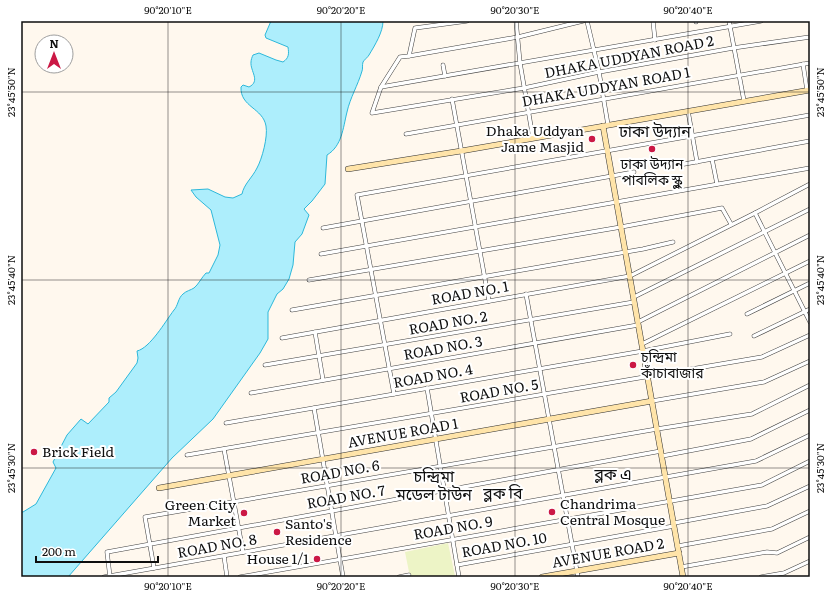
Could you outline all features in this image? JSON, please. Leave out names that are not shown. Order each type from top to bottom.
[{"type":"street","points":[[409,56],[416,28],[467,21]]},
{"type":"street","points":[[516,21],[520,63],[533,138]]},
{"type":"street","points":[[381,87],[400,57],[518,37],[583,21]]},
{"type":"street","points":[[587,21],[599,72],[612,176],[683,577]]},
{"type":"street","points":[[653,21],[655,40]]},
{"type":"street","points":[[729,21],[744,101]]},
{"type":"street","points":[[381,87],[761,21]]},
{"type":"street","name":"DHAKA UDDYAN ROAD 2","points":[[381,87],[372,113],[524,88],[599,72],[733,48],[810,37]]},
{"type":"street","name":"DHAKA UDDYAN ROAD 1","points":[[406,134],[810,63]]},
{"type":"street","points":[[348,169],[461,151],[808,90],[803,64]]},
{"type":"street","points":[[443,65],[445,76]]},
{"type":"street","points":[[452,99],[489,301]]},
{"type":"street","points":[[688,111],[697,162]]},
{"type":"street","points":[[394,394],[357,195],[810,115]]},
{"type":"street","points":[[679,165],[810,141]]},
{"type":"street","points":[[712,159],[717,184]]},
{"type":"street","points":[[321,254],[810,168]]},
{"type":"street","points":[[324,228],[634,172]]},
{"type":"street","name":"ROAD NO. 1","points":[[282,338],[630,276],[810,184]]},
{"type":"street","points":[[309,280],[621,227],[722,208],[731,224]]},
{"type":"street","name":"ROAD NO. 2","points":[[265,365],[634,300],[810,209]]},
{"type":"street","points":[[755,213],[810,322]]},
{"type":"street","name":"ROAD NO. 3","points":[[251,393],[638,324],[774,252],[810,235]]},
{"type":"street","points":[[292,310],[673,242]]},
{"type":"street","points":[[642,344],[810,261]]},
{"type":"street","points":[[747,314],[810,283]]},
{"type":"street","points":[[526,294],[578,577]]},
{"type":"street","points":[[754,336],[810,309]]},
{"type":"street","points":[[315,332],[323,380]]},
{"type":"street","name":"ROAD NO. 4","points":[[226,423],[643,351],[730,334]]},
{"type":"street","name":"ROAD NO. 5","points":[[187,455],[762,357],[810,335]]},
{"type":"street","points":[[652,401],[764,382],[810,361]]},
{"type":"street","name":"ROAD NO. 6","points":[[150,543],[145,517],[752,414],[810,385]]},
{"type":"street","points":[[427,388],[459,577]]},
{"type":"street","name":"AVENUE ROAD 1","points":[[159,488],[652,401]]},
{"type":"street","points":[[314,408],[343,577]]},
{"type":"street","name":"ROAD NO. 7","points":[[110,577],[107,552],[558,470],[751,440],[810,410]]},
{"type":"street","name":"ROAD NO. 8","points":[[104,577],[756,462],[810,435]]},
{"type":"street","points":[[224,449],[243,552]]},
{"type":"street","name":"ROAD NO. 9","points":[[240,577],[762,485],[810,460]]},
{"type":"street","name":"ROAD NO. 10","points":[[457,565],[767,506],[810,486]]},
{"type":"street","points":[[678,546],[772,529],[810,511]]},
{"type":"street","points":[[682,567],[767,552],[777,553],[810,537]]},
{"type":"street","points":[[150,543],[154,568]]},
{"type":"street","name":"AVENUE ROAD 2","points":[[542,577],[679,553]]},
{"type":"street","points":[[224,556],[227,577]]},
{"type":"street","points":[[762,577],[784,573],[810,562]]},
{"type":"street","points":[[399,577],[409,575]]},
{"type":"green space","points":[[448,543],[455,576],[410,577],[405,552]]},
{"type":"water","points":[[271,21],[383,21],[383,25],[378,38],[363,62],[362,70],[348,107],[339,142],[327,155],[325,184],[304,209],[309,215],[302,234],[295,242],[293,265],[289,279],[283,289],[277,294],[268,312],[268,339],[260,353],[213,419],[172,458],[68,577],[21,577],[21,512],[36,504],[56,468],[53,462],[67,435],[81,419],[88,424],[109,402],[109,398],[116,392],[137,363],[137,351],[147,345],[157,334],[175,308],[181,296],[194,288],[206,273],[209,273],[218,255],[220,245],[211,210],[196,197],[191,190],[208,189],[225,197],[233,198],[242,194],[244,187],[259,164],[263,154],[266,126],[261,115],[244,99],[241,87],[243,85],[249,87],[254,82],[255,79],[251,65],[253,55],[259,53],[283,62],[287,57],[288,47],[266,38],[265,35]]},
{"type":"place","name":"Dhaka Uddyan Jame Masjid","points":[[592,139]]},
{"type":"place","name":"ঢাকা উদ্যান পাবলিক স্কুল","points":[[652,149]]},
{"type":"place","name":"চন্দ্রিমা কাঁচাবাজার","points":[[633,365]]},
{"type":"place","name":"Brick Field","points":[[34,452]]},
{"type":"place","name":"Chandrima Central Mosque","points":[[552,512]]},
{"type":"place","name":"Green City Market","points":[[244,513]]},
{"type":"place","name":"Santo's Residence","points":[[277,532]]},
{"type":"place","name":"House 1/1","points":[[317,559]]},
{"type":"district","name":"ঢাকা উদ্যান","points":[[655,131]]},
{"type":"district","name":"ব্লক এ","points":[[613,474]]},
{"type":"district","name":"চন্দ্রিমা মডেল টাউন","points":[[434,485]]},
{"type":"district","name":"ব্লক বি","points":[[503,493]]}]
